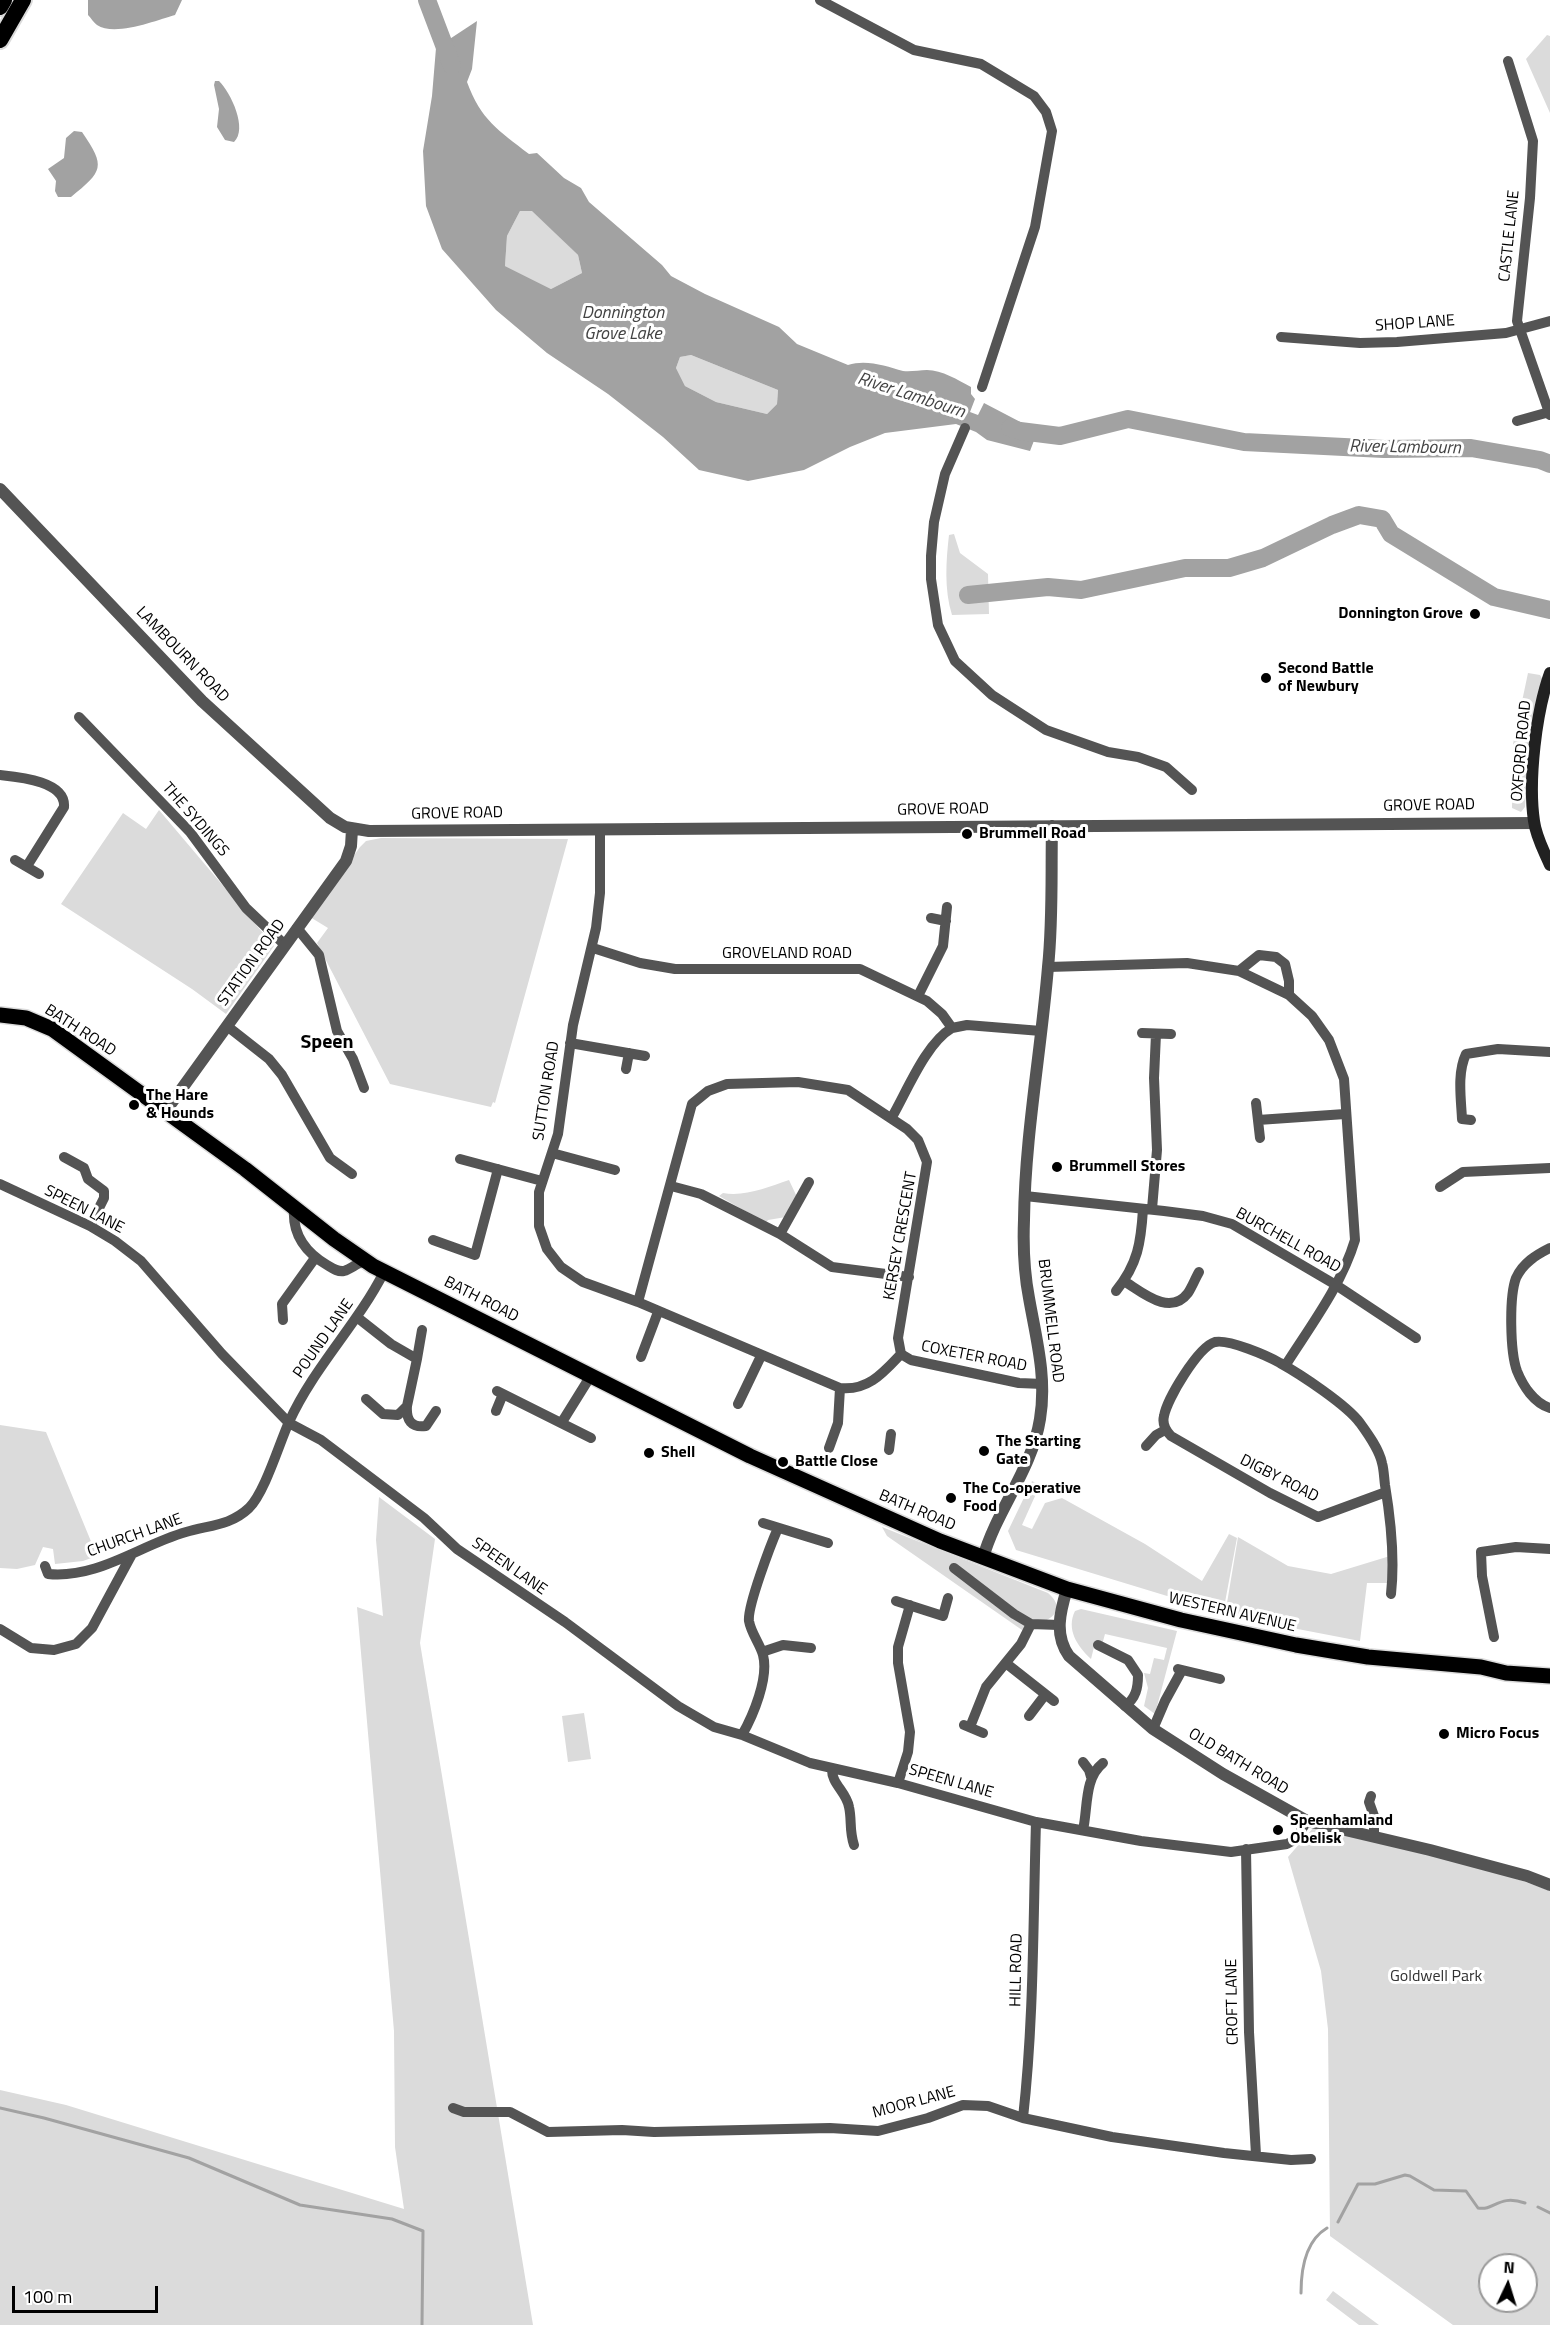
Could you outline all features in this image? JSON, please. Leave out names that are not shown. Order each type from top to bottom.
[{"type":"highway","points":[[0,7],[4,0]]},
{"type":"highway","points":[[0,40],[23,0]]},
{"type":"main road","name":"OXFORD ROAD","points":[[1550,673],[1538,722],[1534,776],[1534,822],[1550,865]]},
{"type":"main road","name":"BATH ROAD","points":[[0,1015],[18,1016],[44,1024],[245,1169],[365,1262],[771,1466],[983,1558]]},
{"type":"main road","name":"WESTERN AVENUE","points":[[983,1558],[1067,1589],[1190,1622],[1296,1646],[1368,1657],[1481,1667],[1500,1665],[1548,1675]]},
{"type":"street","points":[[820,0],[914,50],[981,64],[1034,96],[1046,112],[1052,131],[1035,227],[982,387]]},
{"type":"street","name":"CASTLE LANE","points":[[1508,61],[1533,141],[1530,198],[1516,312],[1518,328],[1549,414],[1517,421]]},
{"type":"street","name":"SHOP LANE","points":[[1281,337],[1360,343],[1397,342],[1506,333],[1550,321]]},
{"type":"street","points":[[965,428],[945,474],[934,522],[931,556],[931,579],[938,625],[955,661],[992,694],[1046,730],[1108,753],[1138,757],[1166,767],[1192,790]]},
{"type":"street","name":"LAMBOURN ROAD","points":[[0,489],[202,701],[330,818],[352,829]]},
{"type":"street","name":"THE SYDINGS","points":[[79,717],[190,832],[246,908],[284,944]]},
{"type":"street","points":[[0,775],[27,777],[40,781],[59,793],[64,800],[64,807],[27,866]]},
{"type":"street","name":"GROVE ROAD","points":[[352,829],[369,831],[1534,822]]},
{"type":"street","name":"BRUMMELL ROAD","points":[[983,1558],[1029,1460],[1040,1421],[1043,1384],[1026,1276],[1025,1196],[1048,967],[1051,925],[1052,825]]},
{"type":"street","name":"STATION ROAD","points":[[165,1112],[346,861],[351,846],[352,829]]},
{"type":"street","name":"SUTTON ROAD","points":[[600,829],[600,893],[592,948],[570,1043],[562,1113],[542,1181],[538,1204],[539,1226],[547,1249],[574,1278],[638,1302]]},
{"type":"street","points":[[15,860],[39,874]]},
{"type":"street","points":[[918,996],[940,953],[947,907]]},
{"type":"street","points":[[931,918],[946,921]]},
{"type":"street","points":[[297,928],[319,955],[337,1031],[353,1059],[363,1088]]},
{"type":"street","name":"GROVELAND ROAD","points":[[592,948],[693,975],[849,967],[869,971],[918,996],[942,1014],[952,1028]]},
{"type":"street","points":[[1239,971],[1259,955],[1276,957],[1286,964],[1289,995]]},
{"type":"street","points":[[1048,967],[1187,963],[1239,971],[1289,995],[1312,1016],[1329,1040],[1344,1079],[1355,1240],[1348,1264],[1285,1366]]},
{"type":"street","points":[[892,1118],[928,1051],[939,1037],[952,1028],[967,1024],[1041,1031]]},
{"type":"street","points":[[227,1026],[254,1046],[275,1067],[328,1163],[352,1174]]},
{"type":"street","points":[[1142,1033],[1171,1034]]},
{"type":"street","points":[[1116,1291],[1133,1267],[1148,1209],[1157,1150],[1154,1078],[1156,1034]]},
{"type":"street","points":[[570,1043],[645,1056]]},
{"type":"street","points":[[1459,1044],[1466,1054]]},
{"type":"street","points":[[1466,1054],[1498,1049],[1550,1052]]},
{"type":"street","points":[[626,1069],[629,1053]]},
{"type":"street","points":[[1466,1054],[1462,1063],[1462,1119],[1471,1120]]},
{"type":"street","name":"KERSEY CRESCENT","points":[[638,1302],[692,1104],[708,1091],[727,1084],[798,1082],[848,1090],[892,1118],[918,1140],[927,1162],[898,1338],[901,1354]]},
{"type":"street","points":[[1256,1103],[1260,1138]]},
{"type":"street","points":[[1258,1120],[1345,1114]]},
{"type":"street","points":[[552,1153],[615,1170]]},
{"type":"street","points":[[64,1157],[84,1168],[88,1179],[104,1191],[104,1198],[90,1226]]},
{"type":"street","points":[[460,1159],[542,1181]]},
{"type":"street","points":[[1440,1187],[1463,1172],[1550,1168]]},
{"type":"street","points":[[433,1240],[475,1255],[498,1169]]},
{"type":"street","points":[[780,1234],[809,1182]]},
{"type":"street","name":"SPEEN LANE","points":[[0,1184],[90,1226],[115,1241],[141,1261],[222,1354],[289,1423],[321,1440],[424,1518],[457,1548],[565,1622],[678,1706],[714,1727],[742,1735],[810,1763],[898,1783],[1036,1822],[1141,1841],[1231,1852],[1287,1844],[1296,1839],[1307,1821]]},
{"type":"street","points":[[671,1186],[701,1194],[780,1234],[832,1267],[909,1277]]},
{"type":"street","name":"BURCHELL ROAD","points":[[1025,1196],[1203,1216],[1232,1224],[1336,1285],[1416,1338]]},
{"type":"street","points":[[294,1208],[293,1220],[302,1243],[315,1258],[335,1270],[345,1271],[356,1264],[365,1262]]},
{"type":"street","points":[[1550,1248],[1529,1259],[1517,1277],[1511,1298],[1516,1370],[1529,1394],[1550,1408]]},
{"type":"street","points":[[283,1320],[282,1304],[315,1258]]},
{"type":"street","name":"POUND LANE","points":[[289,1423],[308,1385],[358,1318],[384,1272]]},
{"type":"street","points":[[1124,1281],[1162,1303],[1170,1304],[1186,1295],[1199,1272]]},
{"type":"street","points":[[638,1302],[840,1388],[852,1389],[872,1382],[901,1354]]},
{"type":"street","points":[[641,1357],[658,1312]]},
{"type":"street","points":[[358,1318],[391,1344],[417,1359]]},
{"type":"street","points":[[422,1330],[406,1416],[411,1424],[419,1427],[426,1426],[436,1411]]},
{"type":"street","points":[[1146,1446],[1156,1435],[1165,1430],[1163,1417],[1184,1376],[1206,1349],[1215,1342],[1228,1343],[1271,1358],[1285,1366],[1349,1411],[1360,1422],[1382,1463],[1392,1547],[1391,1594]]},
{"type":"street","name":"COXETER ROAD","points":[[901,1354],[911,1360],[996,1379],[1043,1384]]},
{"type":"street","points":[[738,1404],[761,1356]]},
{"type":"street","points":[[562,1422],[590,1377]]},
{"type":"street","points":[[829,1448],[838,1423],[840,1388]]},
{"type":"street","points":[[496,1411],[500,1393],[591,1438]]},
{"type":"street","points":[[366,1399],[382,1414],[398,1415],[407,1406]]},
{"type":"street","name":"CHURCH LANE","points":[[45,1566],[48,1574],[75,1573],[110,1563],[186,1532],[229,1522],[241,1515],[252,1505],[289,1423]]},
{"type":"street","name":"DIGBY ROAD","points":[[1165,1430],[1214,1463],[1318,1517],[1386,1492]]},
{"type":"street","points":[[889,1450],[891,1434]]},
{"type":"street","points":[[763,1523],[814,1543],[828,1543]]},
{"type":"street","points":[[742,1735],[751,1719],[765,1660],[749,1621],[751,1603],[778,1528]]},
{"type":"street","points":[[1494,1636],[1482,1575],[1481,1547],[1550,1549]]},
{"type":"street","points":[[0,1629],[31,1648],[54,1650],[76,1644],[92,1628],[132,1554]]},
{"type":"street","points":[[954,1568],[1030,1624],[1059,1626]]},
{"type":"street","name":"OLD BATH ROAD","points":[[1067,1589],[1059,1626],[1062,1644],[1069,1656],[1153,1730],[1223,1774],[1307,1821],[1464,1859],[1550,1885]]},
{"type":"street","points":[[896,1601],[943,1616],[948,1598]]},
{"type":"street","points":[[898,1783],[908,1752],[910,1732],[898,1663],[898,1647],[910,1605]]},
{"type":"street","points":[[983,1733],[967,1726],[986,1687],[1007,1664],[1028,1633],[1030,1624]]},
{"type":"street","points":[[1479,1625],[1491,1624]]},
{"type":"street","points":[[762,1652],[783,1645],[804,1644]]},
{"type":"street","points":[[1098,1645],[1128,1660],[1138,1675],[1136,1693],[1132,1701],[1125,1706]]},
{"type":"street","points":[[1007,1664],[1049,1698],[1029,1716]]},
{"type":"street","points":[[1153,1730],[1180,1669],[1220,1679]]},
{"type":"street","points":[[1083,1762],[1091,1777]]},
{"type":"street","points":[[1083,1830],[1091,1777],[1102,1763]]},
{"type":"street","points":[[832,1768],[831,1777],[849,1807],[849,1831],[854,1845]]},
{"type":"street","points":[[1371,1796],[1369,1802],[1374,1816],[1374,1837]]},
{"type":"street","name":"HILL ROAD","points":[[1023,2118],[1032,2008],[1036,1822]]},
{"type":"street","name":"CROFT LANE","points":[[1246,1849],[1249,2032],[1256,2155]]},
{"type":"street","name":"MOOR LANE","points":[[453,2108],[464,2112],[510,2112],[548,2132],[830,2128],[878,2131],[928,2118],[963,2105],[988,2106],[1023,2118],[1112,2137],[1224,2153],[1291,2160],[1311,2159]]},
{"type":"green space","points":[[1547,35],[1550,36],[1550,113],[1526,59]]},
{"type":"green space","points":[[520,211],[533,211],[578,255],[582,273],[551,289],[505,266],[507,236]]},
{"type":"green space","points":[[691,355],[778,390],[777,404],[767,414],[716,402],[685,386],[676,368],[680,357]]},
{"type":"green space","points":[[954,534],[960,553],[988,574],[989,614],[952,615],[947,585],[947,565],[949,535]]},
{"type":"green space","points":[[1528,673],[1540,675],[1543,680],[1527,780],[1525,807],[1521,812],[1512,808],[1513,744]]},
{"type":"green space","points":[[159,810],[274,946],[226,1014],[192,989],[61,904],[123,813],[146,829]]},
{"type":"green space","points":[[381,838],[568,839],[495,1103],[493,1102],[491,1107],[390,1084],[317,943],[328,928],[310,917],[360,847],[366,841]]},
{"type":"green space","points":[[789,1180],[797,1197],[786,1217],[768,1220],[766,1223],[719,1196],[723,1193],[740,1194],[756,1191]]},
{"type":"green space","points":[[0,1425],[46,1432],[97,1556],[83,1561],[55,1564],[53,1549],[43,1547],[35,1565],[17,1569],[0,1568]]},
{"type":"green space","points":[[1032,1481],[1040,1485],[1022,1525],[1032,1529],[1045,1503],[1062,1498],[1145,1544],[1202,1581],[1229,1534],[1237,1538],[1223,1613],[1016,1550],[1008,1531]]},
{"type":"green space","points":[[379,1497],[435,1539],[420,1643],[533,2325],[0,2325],[0,2090],[66,2105],[404,2209],[395,2147],[394,2031],[357,1607],[383,1616],[376,1540]]},
{"type":"green space","points":[[882,1527],[1048,1593],[1055,1601],[1057,1607],[1055,1613],[1051,1618],[1022,1630],[887,1536]]},
{"type":"green space","points":[[1238,1537],[1288,1566],[1331,1574],[1390,1556],[1390,1583],[1367,1583],[1360,1641],[1225,1615]]},
{"type":"green space","points":[[1081,1609],[1177,1631],[1155,1714],[1144,1706],[1148,1688],[1144,1673],[1150,1674],[1154,1658],[1164,1660],[1167,1648],[1105,1634],[1102,1645],[1095,1643],[1091,1659],[1081,1649],[1072,1631],[1075,1611]]},
{"type":"green space","points":[[584,1713],[591,1759],[568,1762],[562,1716]]},
{"type":"green space","name":"Goldwell Park","points":[[1314,1827],[1463,1862],[1550,1891],[1550,2325],[1453,2325],[1330,2236],[1328,2029],[1321,1971],[1288,1857]]},
{"type":"green space","points":[[1333,2291],[1379,2325],[1359,2325],[1326,2300]]},
{"type":"water","points":[[88,0],[182,0],[175,15],[136,26],[114,29],[95,23],[88,15]]},
{"type":"water","name":"Donnington Grove Lake","points":[[477,21],[472,69],[467,82],[478,106],[499,131],[529,154],[537,153],[564,178],[581,188],[589,202],[662,265],[671,276],[779,327],[797,344],[848,365],[869,363],[903,371],[933,370],[955,379],[971,387],[971,394],[975,399],[970,412],[978,415],[984,403],[1028,426],[1035,438],[1030,451],[987,440],[976,432],[956,424],[885,433],[850,447],[804,470],[748,481],[699,470],[663,437],[608,394],[547,353],[496,310],[442,249],[426,206],[423,151],[432,96],[436,48]],"holes":[[[520,211],[532,211],[578,255],[582,273],[551,289],[505,266],[507,236]],[[691,355],[778,390],[777,404],[767,414],[716,402],[685,386],[676,368],[680,357]]]},
{"type":"water","points":[[215,81],[219,81],[224,87],[233,102],[239,120],[238,136],[234,142],[225,140],[217,127],[219,109]]},
{"type":"water","points":[[74,131],[82,132],[90,144],[98,161],[98,168],[90,181],[71,197],[58,197],[55,191],[56,181],[48,169],[64,158],[66,138]]},
{"type":"waterway","name":"River Lambourn","points":[[427,0],[452,66]]},
{"type":"waterway","name":"River Lambourn","points":[[1010,428],[1060,436],[1128,419],[1244,442],[1384,449],[1471,448],[1540,460],[1550,464]]},
{"type":"waterway","points":[[968,595],[1048,587],[1081,590],[1185,568],[1229,568],[1263,558],[1332,525],[1359,515],[1382,519],[1391,534],[1494,597],[1550,610]]},
{"type":"waterway","points":[[0,2108],[189,2158],[300,2205],[392,2219],[423,2231],[422,2325]]},
{"type":"waterway","points":[[1338,2222],[1358,2184],[1375,2184],[1405,2175],[1434,2190],[1466,2191],[1478,2208],[1509,2200],[1525,2203]]},
{"type":"waterway","points":[[1538,2207],[1550,2213]]},
{"type":"waterway","points":[[1301,2293],[1303,2266],[1309,2248],[1327,2228]]},
{"type":"place","name":"Donnington Grove","points":[[1475,614]]},
{"type":"place","name":"Second Battle of Newbury","points":[[1266,678]]},
{"type":"place","name":"Brummell Road","points":[[967,834]]},
{"type":"place","name":"The Hare & Hounds","points":[[134,1105]]},
{"type":"place","name":"Brummell Stores","points":[[1057,1167]]},
{"type":"place","name":"The Starting Gate","points":[[984,1451]]},
{"type":"place","name":"Shell","points":[[649,1453]]},
{"type":"place","name":"Battle Close","points":[[783,1462]]},
{"type":"place","name":"The Co-operative Food","points":[[951,1498]]},
{"type":"place","name":"Micro Focus","points":[[1444,1734]]},
{"type":"place","name":"Speenhamland Obelisk","points":[[1278,1830]]},
{"type":"district","name":"Speen","points":[[327,1043]]}]
